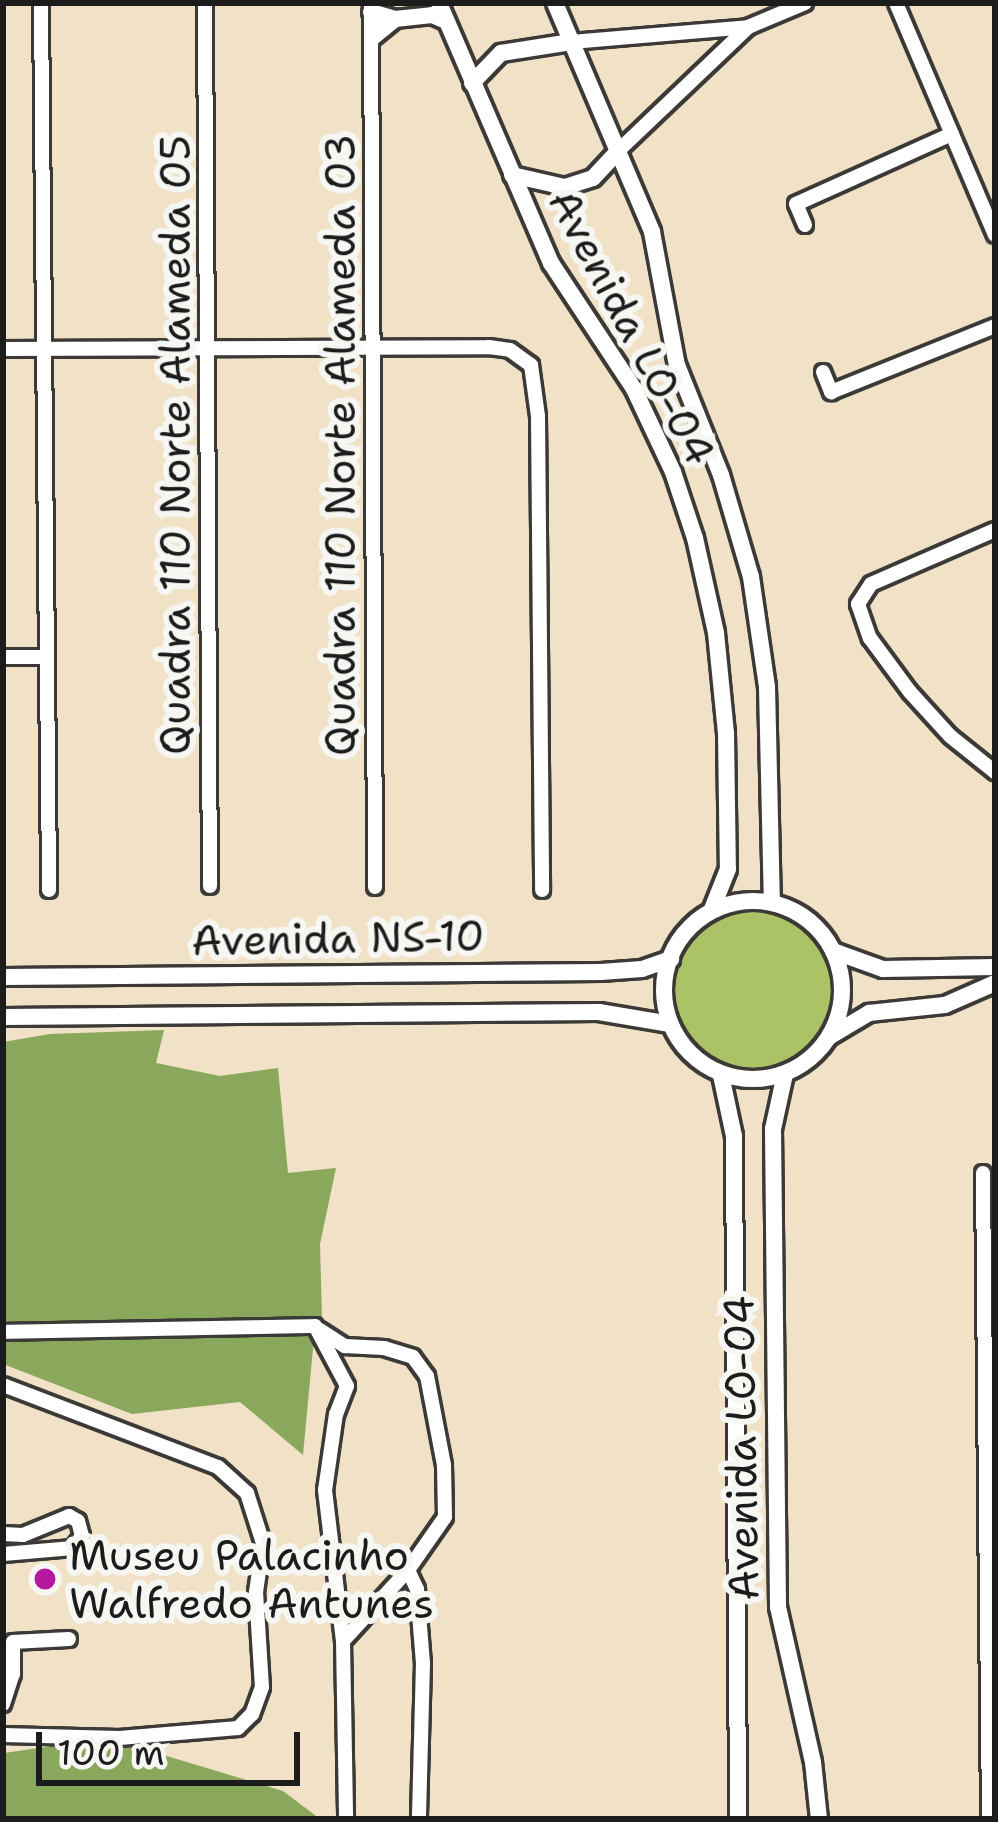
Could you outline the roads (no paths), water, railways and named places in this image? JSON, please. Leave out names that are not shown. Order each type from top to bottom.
[{"type":"street","points":[[41,3],[49,890]]},
{"type":"street","name":"Quadra 110 Norte Alameda 05","points":[[205,3],[210,886]]},
{"type":"street","name":"Avenida LO-04","points":[[439,3],[558,278],[634,389],[673,472],[695,538],[719,650],[726,733],[728,869],[712,909]]},
{"type":"street","name":"Avenida LO-04","points":[[555,3],[652,232],[677,364],[732,509],[757,602],[770,735],[772,902]]},
{"type":"street","points":[[472,83],[501,53],[571,42],[748,28],[806,3]]},
{"type":"street","points":[[896,3],[995,235]]},
{"type":"street","points":[[371,7],[395,19]]},
{"type":"street","name":"Quadra 110 Norte Alameda 03","points":[[371,7],[375,886]]},
{"type":"street","points":[[373,37],[395,19],[432,14],[446,21]]},
{"type":"street","points":[[512,175],[565,187],[592,178],[748,28]]},
{"type":"street","points":[[805,225],[796,204],[952,134]]},
{"type":"street","points":[[823,372],[831,392],[995,326]]},
{"type":"street","points":[[3,349],[510,350],[531,365],[536,378],[542,890]]},
{"type":"street","points":[[995,530],[871,584],[859,604],[870,638],[910,692],[950,736],[995,772]]},
{"type":"street","points":[[3,657],[47,656]]},
{"type":"street","points":[[828,1037],[841,994],[833,951],[811,922],[772,902],[740,901],[712,909],[688,930],[671,959],[664,986],[670,1024],[690,1052],[721,1076],[763,1080],[785,1074],[810,1059],[828,1037],[869,1013],[952,1004],[995,983]]},
{"type":"street","points":[[833,951],[883,969],[995,967]]},
{"type":"street","name":"Avenida NS-10","points":[[3,976],[601,972],[642,969],[671,959]]},
{"type":"street","name":"Avenida NS-10","points":[[3,1017],[599,1012],[670,1024]]},
{"type":"street","name":"Avenida LO-04","points":[[785,1074],[773,1129],[778,1607],[813,1762],[819,1819]]},
{"type":"street","name":"Avenida LO-04","points":[[721,1076],[734,1136],[738,1819]]},
{"type":"street","points":[[983,1173],[989,1819]]},
{"type":"street","points":[[3,1332],[315,1326],[345,1346],[384,1348],[413,1357],[427,1376],[444,1466],[445,1517],[408,1570],[344,1641]]},
{"type":"street","points":[[315,1326],[347,1387],[336,1414],[325,1490],[344,1641],[346,1819]]},
{"type":"street","points":[[3,1384],[218,1467],[247,1492],[263,1543],[256,1592],[262,1688],[252,1714],[238,1728],[119,1738],[3,1735]]},
{"type":"street","points":[[3,1534],[32,1533],[69,1516],[78,1521],[82,1536],[73,1548],[3,1554]]},
{"type":"street","points":[[408,1570],[417,1589],[423,1663],[419,1819]]},
{"type":"street","points":[[3,1704],[13,1675],[13,1642],[69,1639]]},
{"type":"place","name":"Museu Palacinho Walfredo Antunes","points":[[45,1579]]}]
